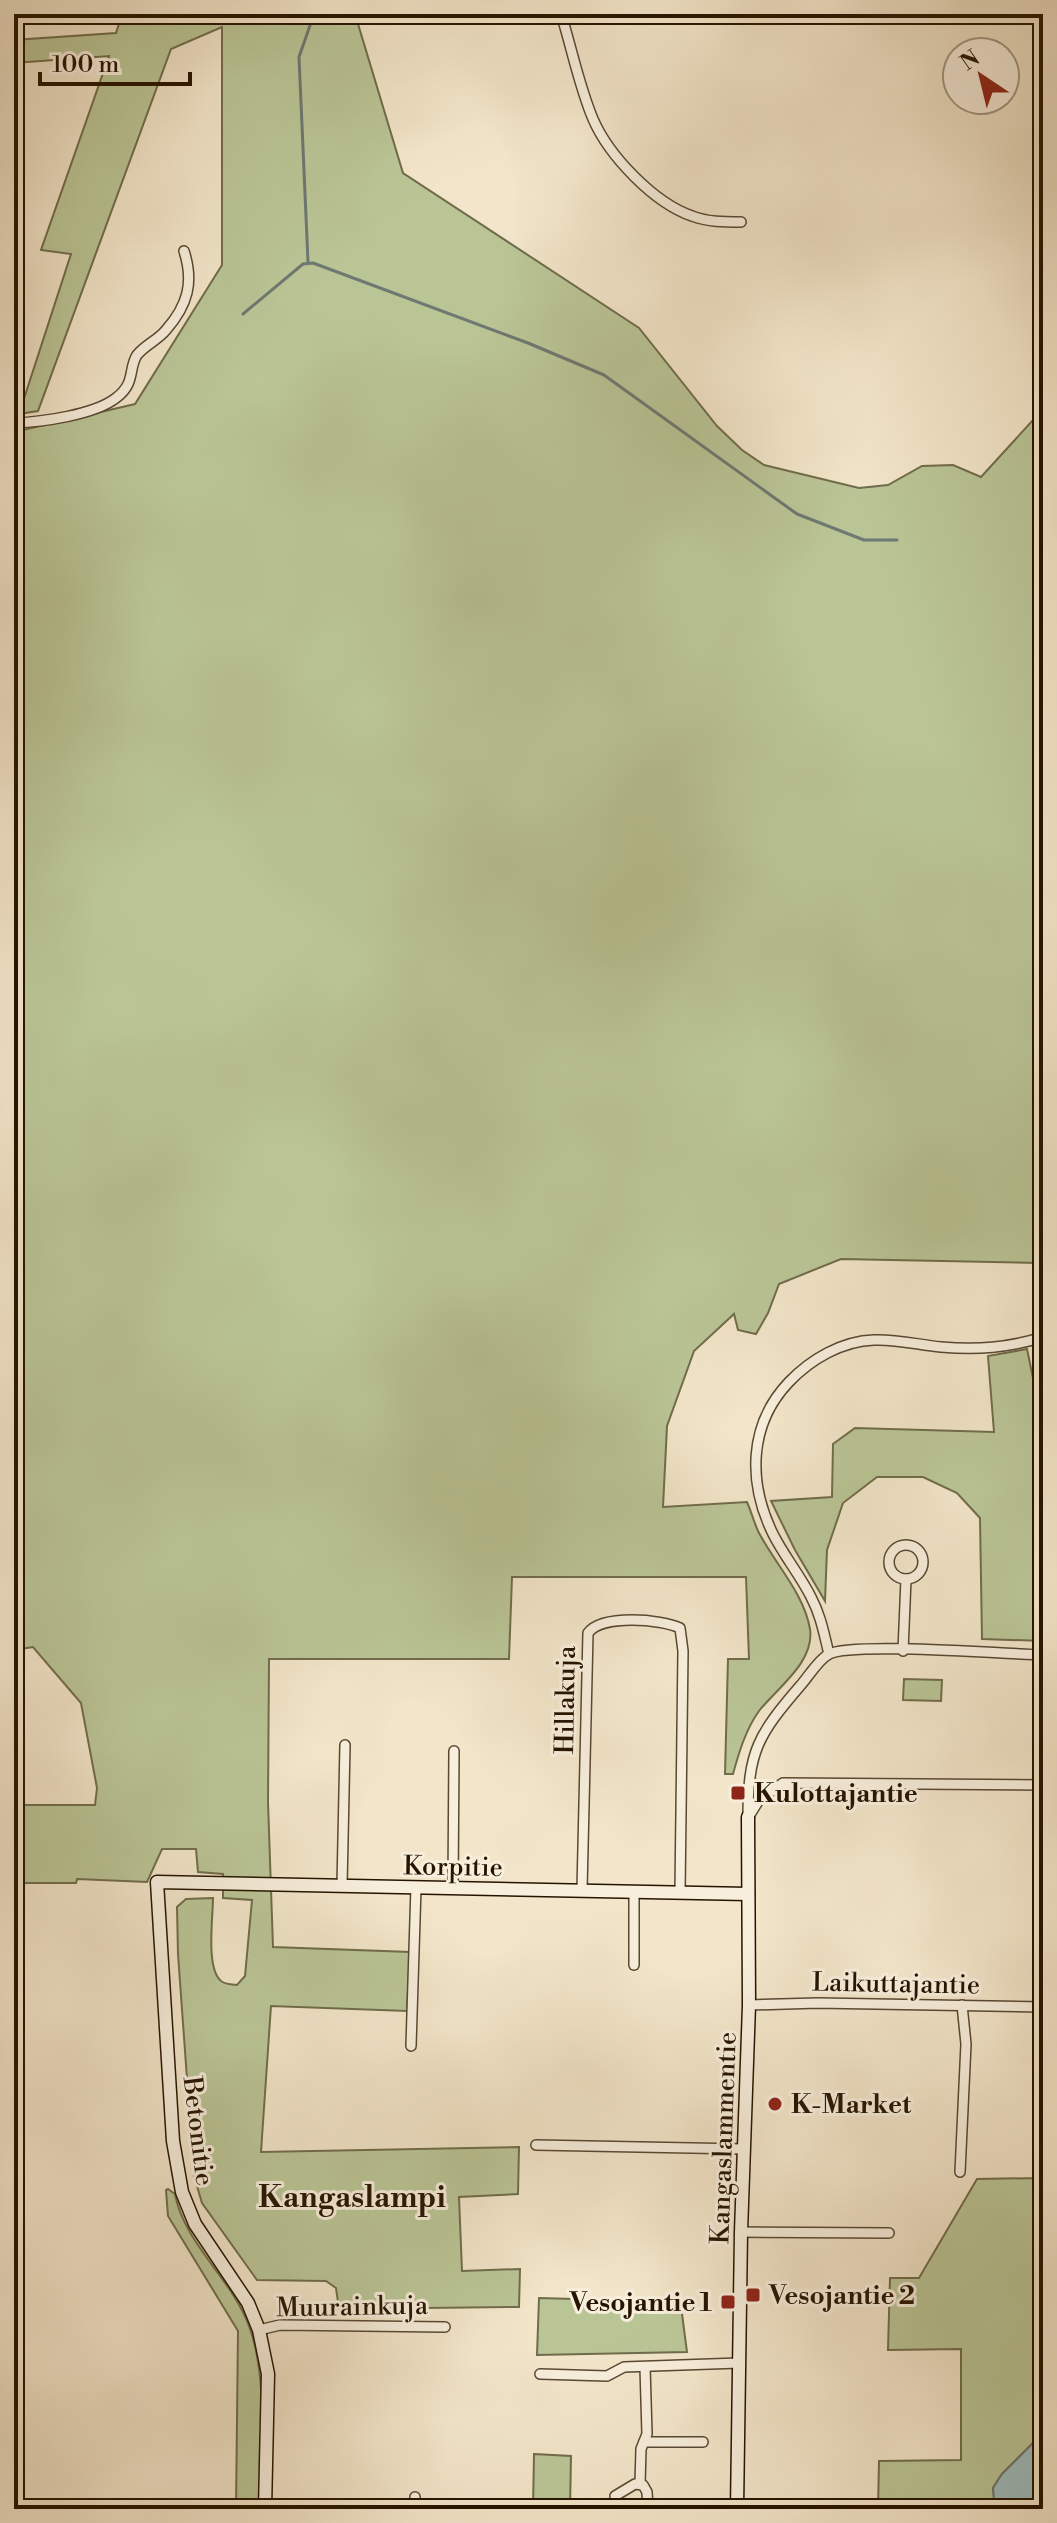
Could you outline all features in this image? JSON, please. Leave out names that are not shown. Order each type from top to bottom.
[{"type":"street","points":[[561,14],[593,118],[624,165],[662,199],[689,215],[715,221],[741,222]]},
{"type":"street","points":[[14,423],[98,408],[117,398],[131,381],[136,356],[166,331],[186,300],[191,272],[184,251]]},
{"type":"street","points":[[1043,1337],[1017,1345],[981,1350],[871,1340],[823,1355],[779,1393],[760,1434],[755,1462],[755,1485],[762,1510],[810,1595],[821,1619],[829,1654],[843,1651],[903,1651],[1043,1655]]},
{"type":"street","points":[[903,1651],[906,1579]]},
{"type":"street","name":"Hillakuja","points":[[582,1890],[588,1633],[592,1627],[615,1621],[669,1623],[680,1628],[683,1651],[680,1892]]},
{"type":"street","name":"Kangaslammentie","points":[[737,2509],[741,2232],[749,2005],[750,1768],[760,1739],[774,1717],[829,1654]]},
{"type":"street","points":[[342,1886],[345,1745]]},
{"type":"street","points":[[453,1888],[454,1751]]},
{"type":"street","points":[[748,1817],[759,1800],[783,1783],[1043,1785]]},
{"type":"street","name":"Korpitie","points":[[157,1882],[748,1894]]},
{"type":"street","name":"Betonitie","points":[[157,1882],[173,2141],[182,2192],[195,2224],[248,2303],[259,2330],[268,2374],[265,2509]]},
{"type":"street","points":[[411,2046],[416,1887]]},
{"type":"street","points":[[634,1892],[634,1965]]},
{"type":"street","name":"Laikuttajantie","points":[[749,2005],[1043,2007]]},
{"type":"street","points":[[960,2172],[966,2044],[962,2005]]},
{"type":"street","points":[[536,2145],[743,2149]]},
{"type":"street","points":[[741,2232],[889,2233]]},
{"type":"street","name":"Muurainkuja","points":[[259,2330],[280,2325],[445,2327]]},
{"type":"street","points":[[540,2374],[607,2376],[624,2367],[739,2363]]},
{"type":"street","points":[[645,2367],[647,2434],[641,2449],[640,2484],[647,2492],[648,2509]]},
{"type":"street","points":[[644,2442],[703,2442]]},
{"type":"street","points":[[615,2496],[640,2484]]},
{"type":"street","points":[[415,2497],[415,2509]]},
{"type":"green space","points":[[122,14],[355,14],[403,173],[639,328],[717,426],[742,450],[764,465],[859,488],[888,485],[922,466],[953,465],[981,477],[1043,409],[1043,1268],[1040,1263],[841,1259],[779,1284],[756,1334],[738,1330],[734,1314],[694,1351],[667,1426],[663,1507],[747,1502],[758,1531],[802,1603],[810,1629],[807,1652],[793,1674],[754,1718],[733,1774],[725,1774],[728,1659],[749,1659],[746,1577],[512,1577],[509,1659],[269,1659],[268,1802],[273,1947],[410,1952],[407,2011],[271,2006],[261,2152],[519,2147],[518,2194],[459,2197],[462,2271],[520,2269],[519,2307],[339,2309],[336,2288],[326,2281],[257,2280],[202,2203],[194,2176],[177,1907],[186,1899],[213,1898],[213,1964],[222,1982],[237,1985],[245,1976],[252,1900],[223,1898],[223,1874],[198,1872],[196,1849],[162,1849],[147,1882],[77,1879],[76,1883],[14,1883],[14,1805],[95,1805],[97,1788],[81,1703],[33,1647],[14,1650],[14,432],[135,404],[222,265],[222,27],[171,49],[38,411],[19,414],[71,254],[41,250],[109,56],[14,63],[14,40],[116,33]]},
{"type":"green space","points":[[1027,1349],[1043,1426],[1043,1641],[982,1639],[980,1518],[957,1493],[923,1477],[877,1477],[843,1503],[827,1550],[825,1601],[771,1501],[832,1497],[833,1444],[855,1428],[994,1432],[988,1356]]},
{"type":"green space","points":[[904,1679],[942,1680],[941,1701],[903,1700]]},
{"type":"green space","points":[[1042,2113],[1043,2433],[1002,2474],[993,2488],[995,2509],[878,2509],[879,2461],[961,2460],[961,2349],[888,2350],[890,2278],[919,2278],[977,2179],[1041,2178]]},
{"type":"green space","points":[[168,2189],[175,2194],[188,2229],[232,2292],[249,2326],[255,2347],[262,2416],[259,2509],[236,2509],[238,2331],[168,2216]]},
{"type":"green space","points":[[539,2298],[681,2306],[687,2352],[537,2355]]},
{"type":"green space","points":[[534,2454],[571,2456],[570,2509],[533,2509]]},
{"type":"water","points":[[1043,2433],[1043,2509],[995,2509],[993,2488],[1002,2474]]},
{"type":"waterway","points":[[308,262],[299,57],[314,14]]},
{"type":"waterway","points":[[243,314],[303,264],[313,263],[528,343],[604,375],[797,514],[864,540],[897,540]]},
{"type":"place","name":"Kulottajantie","points":[[738,1793]]},
{"type":"place","name":"K-Market","points":[[775,2104]]},
{"type":"place","name":"Vesojantie 2","points":[[753,2295]]},
{"type":"place","name":"Vesojantie 1","points":[[728,2302]]},
{"type":"district","name":"Kangaslampi","points":[[352,2197]]}]
